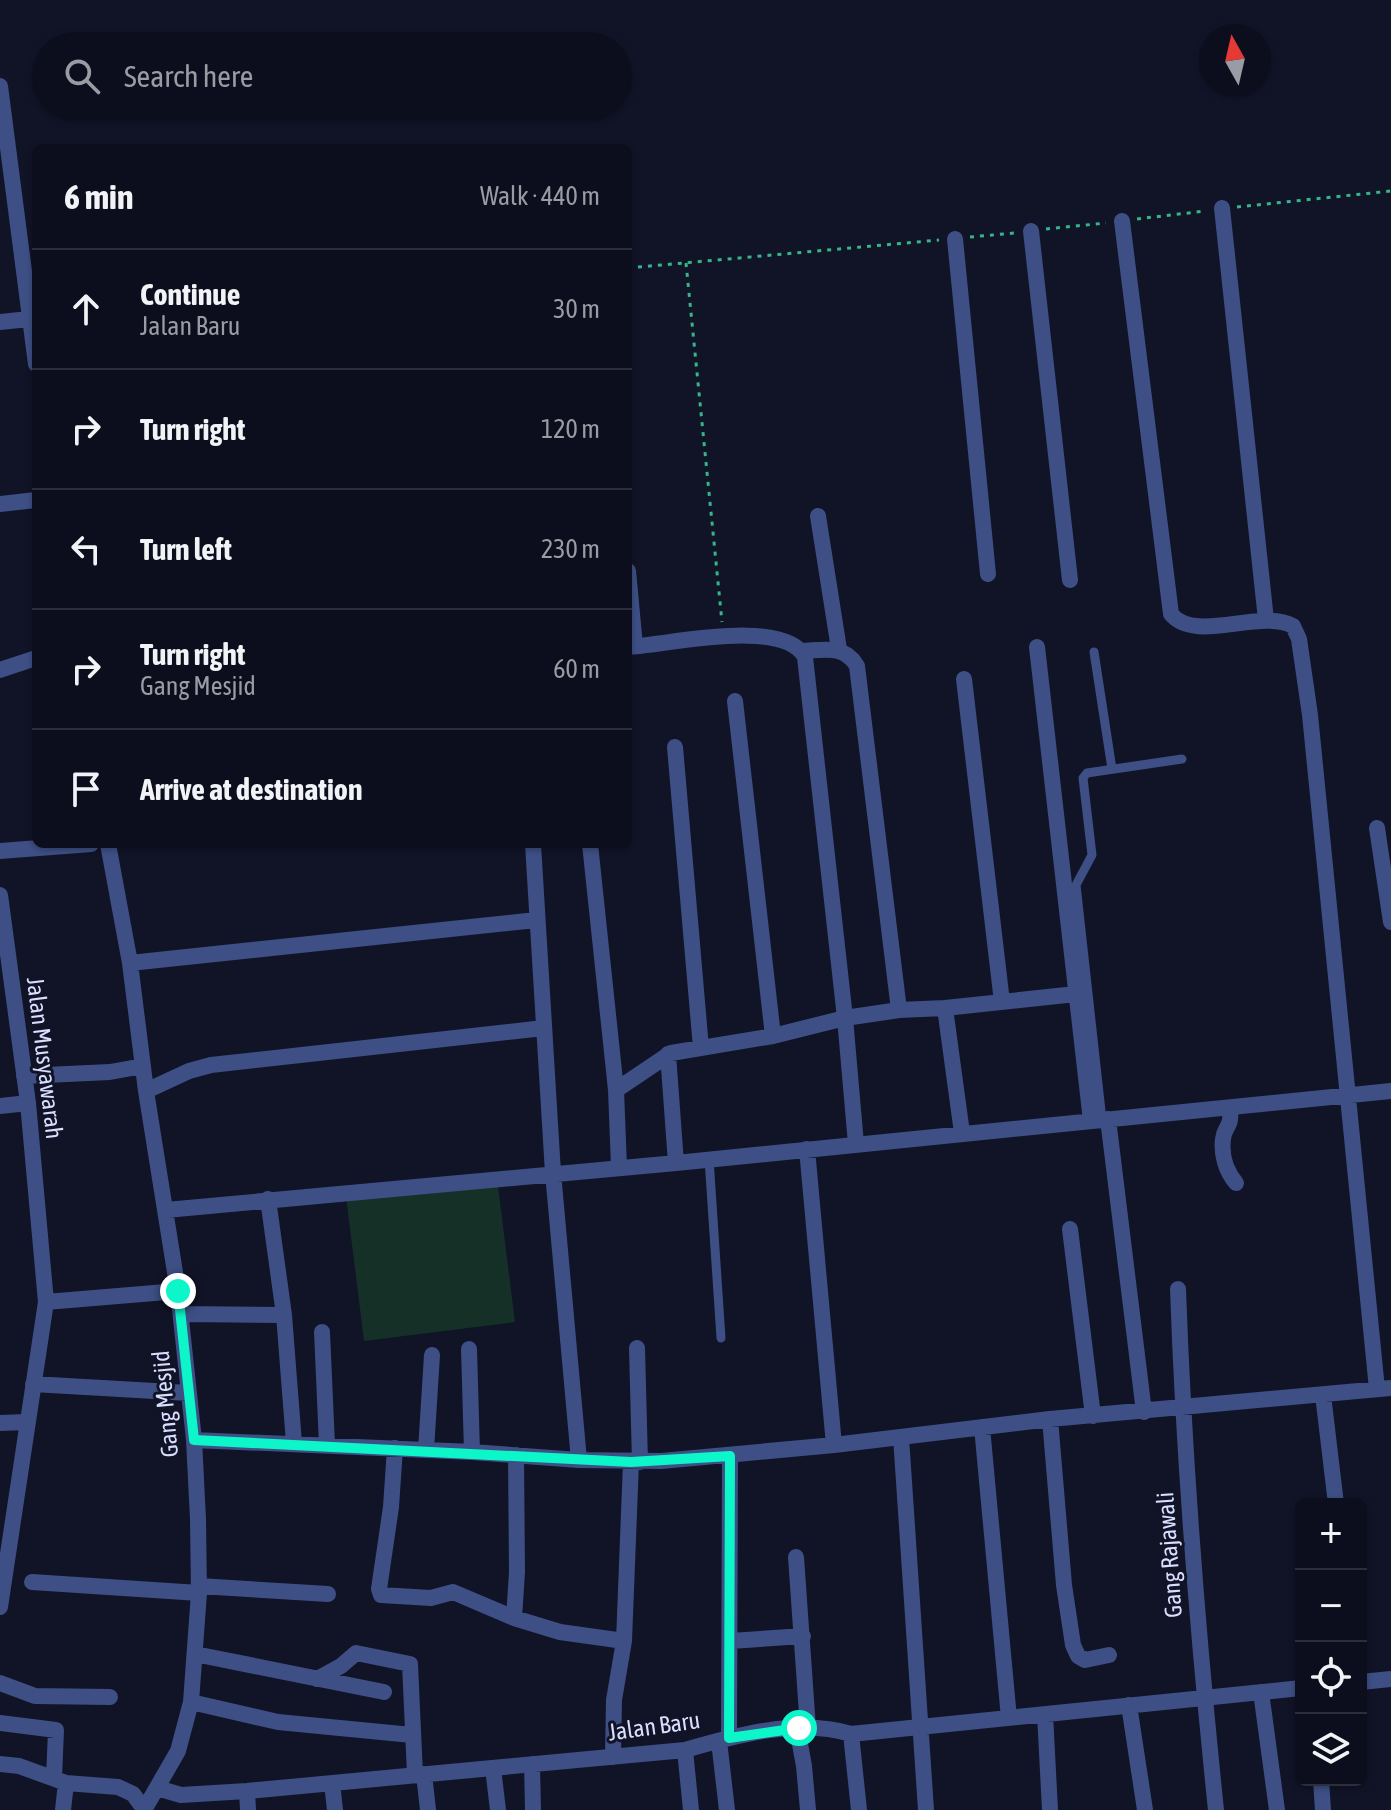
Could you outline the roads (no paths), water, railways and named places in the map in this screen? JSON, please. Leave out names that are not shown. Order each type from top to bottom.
[{"type":"street","points":[[0,86],[32,338]]},
{"type":"street","points":[[1222,208],[1266,620]]},
{"type":"street","points":[[194,1440],[636,1462],[730,1456],[1050,1419],[1384,1389],[1299,639],[1293,626],[1277,620],[1219,626],[1192,625],[1177,621],[1171,614],[1122,221]]},
{"type":"street","points":[[1031,231],[1070,580]]},
{"type":"street","points":[[955,239],[988,574]]},
{"type":"street","points":[[0,322],[29,319]]},
{"type":"street","points":[[0,504],[32,500]]},
{"type":"street","points":[[818,516],[839,649]]},
{"type":"street","points":[[632,646],[724,636],[770,636],[792,642],[802,651],[808,665],[856,1144]]},
{"type":"street","points":[[1037,647],[1076,994],[1101,1120],[1144,1412]]},
{"type":"street","points":[[802,651],[839,649],[850,655],[859,673],[899,1010]]},
{"type":"street","points":[[0,670],[32,659]]},
{"type":"street","points":[[964,679],[1002,1002]]},
{"type":"street","points":[[735,701],[773,1036]]},
{"type":"street","points":[[675,747],[701,1048]]},
{"type":"street","points":[[1377,828],[1391,922]]},
{"type":"street","points":[[0,851],[39,848]]},
{"type":"street","name":"Gang Mesjid","points":[[109,848],[130,963],[146,1091],[178,1291],[194,1440],[199,1590],[191,1702],[178,1751],[144,1810]]},
{"type":"street","points":[[533,848],[553,1173],[579,1460]]},
{"type":"street","points":[[590,848],[616,1090],[619,1167]]},
{"type":"street","name":"Jalan Musyawarah","points":[[0,895],[28,1103],[46,1302],[0,1607]]},
{"type":"street","points":[[130,963],[536,920]]},
{"type":"street","points":[[616,1090],[668,1054],[899,1010],[1076,994]]},
{"type":"street","points":[[945,1008],[962,1133]]},
{"type":"street","points":[[146,1091],[189,1071],[211,1065],[544,1028]]},
{"type":"street","points":[[668,1054],[676,1163]]},
{"type":"street","points":[[24,1076],[110,1072],[143,1066]]},
{"type":"street","points":[[166,1210],[676,1163],[1391,1091]]},
{"type":"street","points":[[0,1106],[28,1103]]},
{"type":"street","points":[[1230,1108],[1231,1123],[1223,1143],[1228,1173],[1236,1183]]},
{"type":"street","points":[[807,1149],[834,1445]]},
{"type":"street","points":[[268,1199],[284,1315],[294,1443]]},
{"type":"street","points":[[1070,1229],[1093,1416]]},
{"type":"street","name":"Gang Rajawali","points":[[1178,1289],[1182,1408],[1204,1698],[1216,1810]]},
{"type":"street","points":[[46,1302],[178,1291]]},
{"type":"street","points":[[181,1314],[284,1315]]},
{"type":"street","points":[[322,1332],[327,1445]]},
{"type":"street","points":[[613,1757],[614,1700],[624,1641],[636,1462],[637,1348]]},
{"type":"street","points":[[469,1349],[472,1452]]},
{"type":"street","points":[[426,1450],[432,1355]]},
{"type":"street","points":[[33,1384],[189,1393]]},
{"type":"street","points":[[1323,1395],[1335,1498]]},
{"type":"street","points":[[1050,1419],[1064,1585],[1073,1645],[1078,1656],[1085,1660],[1109,1655]]},
{"type":"street","points":[[0,1423],[27,1422]]},
{"type":"street","points":[[982,1427],[1009,1718]]},
{"type":"street","points":[[901,1437],[926,1810]]},
{"type":"street","points":[[395,1448],[391,1507],[379,1589],[381,1595],[431,1598],[453,1592],[514,1618],[560,1632],[624,1641]]},
{"type":"street","points":[[514,1618],[516,1455]]},
{"type":"street","points":[[727,1810],[724,1739],[730,1641],[730,1456]]},
{"type":"street","points":[[796,1557],[803,1636],[804,1766],[808,1810]]},
{"type":"street","points":[[32,1582],[328,1594]]},
{"type":"street","points":[[730,1641],[803,1636]]},
{"type":"street","points":[[317,1679],[341,1666],[356,1653],[410,1664],[412,1735],[428,1810]]},
{"type":"street","points":[[195,1654],[384,1692]]},
{"type":"street","points":[[1367,1681],[1391,1679]]},
{"type":"street","points":[[0,1683],[35,1696],[110,1697]]},
{"type":"street","name":"Jalan Baru","points":[[157,1788],[181,1795],[247,1791],[685,1750],[724,1739],[803,1728],[829,1727],[851,1734],[1295,1689]]},
{"type":"street","points":[[1261,1692],[1277,1810]]},
{"type":"street","points":[[191,1702],[278,1722],[412,1735]]},
{"type":"street","points":[[1129,1705],[1145,1810]]},
{"type":"street","points":[[1045,1714],[1050,1810]]},
{"type":"street","points":[[0,1723],[56,1730],[63,1810]]},
{"type":"street","points":[[851,1734],[859,1810]]},
{"type":"street","points":[[685,1750],[691,1810]]},
{"type":"street","points":[[0,1764],[19,1766],[60,1780],[118,1787],[133,1794],[144,1810]]},
{"type":"street","points":[[532,1764],[533,1810]]},
{"type":"street","points":[[493,1768],[498,1810]]},
{"type":"street","points":[[332,1783],[335,1810]]},
{"type":"street","points":[[1321,1786],[1323,1810]]},
{"type":"street","points":[[247,1791],[248,1810]]},
{"type":"lane","points":[[1094,652],[1112,769]]},
{"type":"lane","points":[[1101,1120],[1076,885],[1092,855],[1084,776],[1182,759]]},
{"type":"lane","points":[[709,1159],[721,1338]]}]
